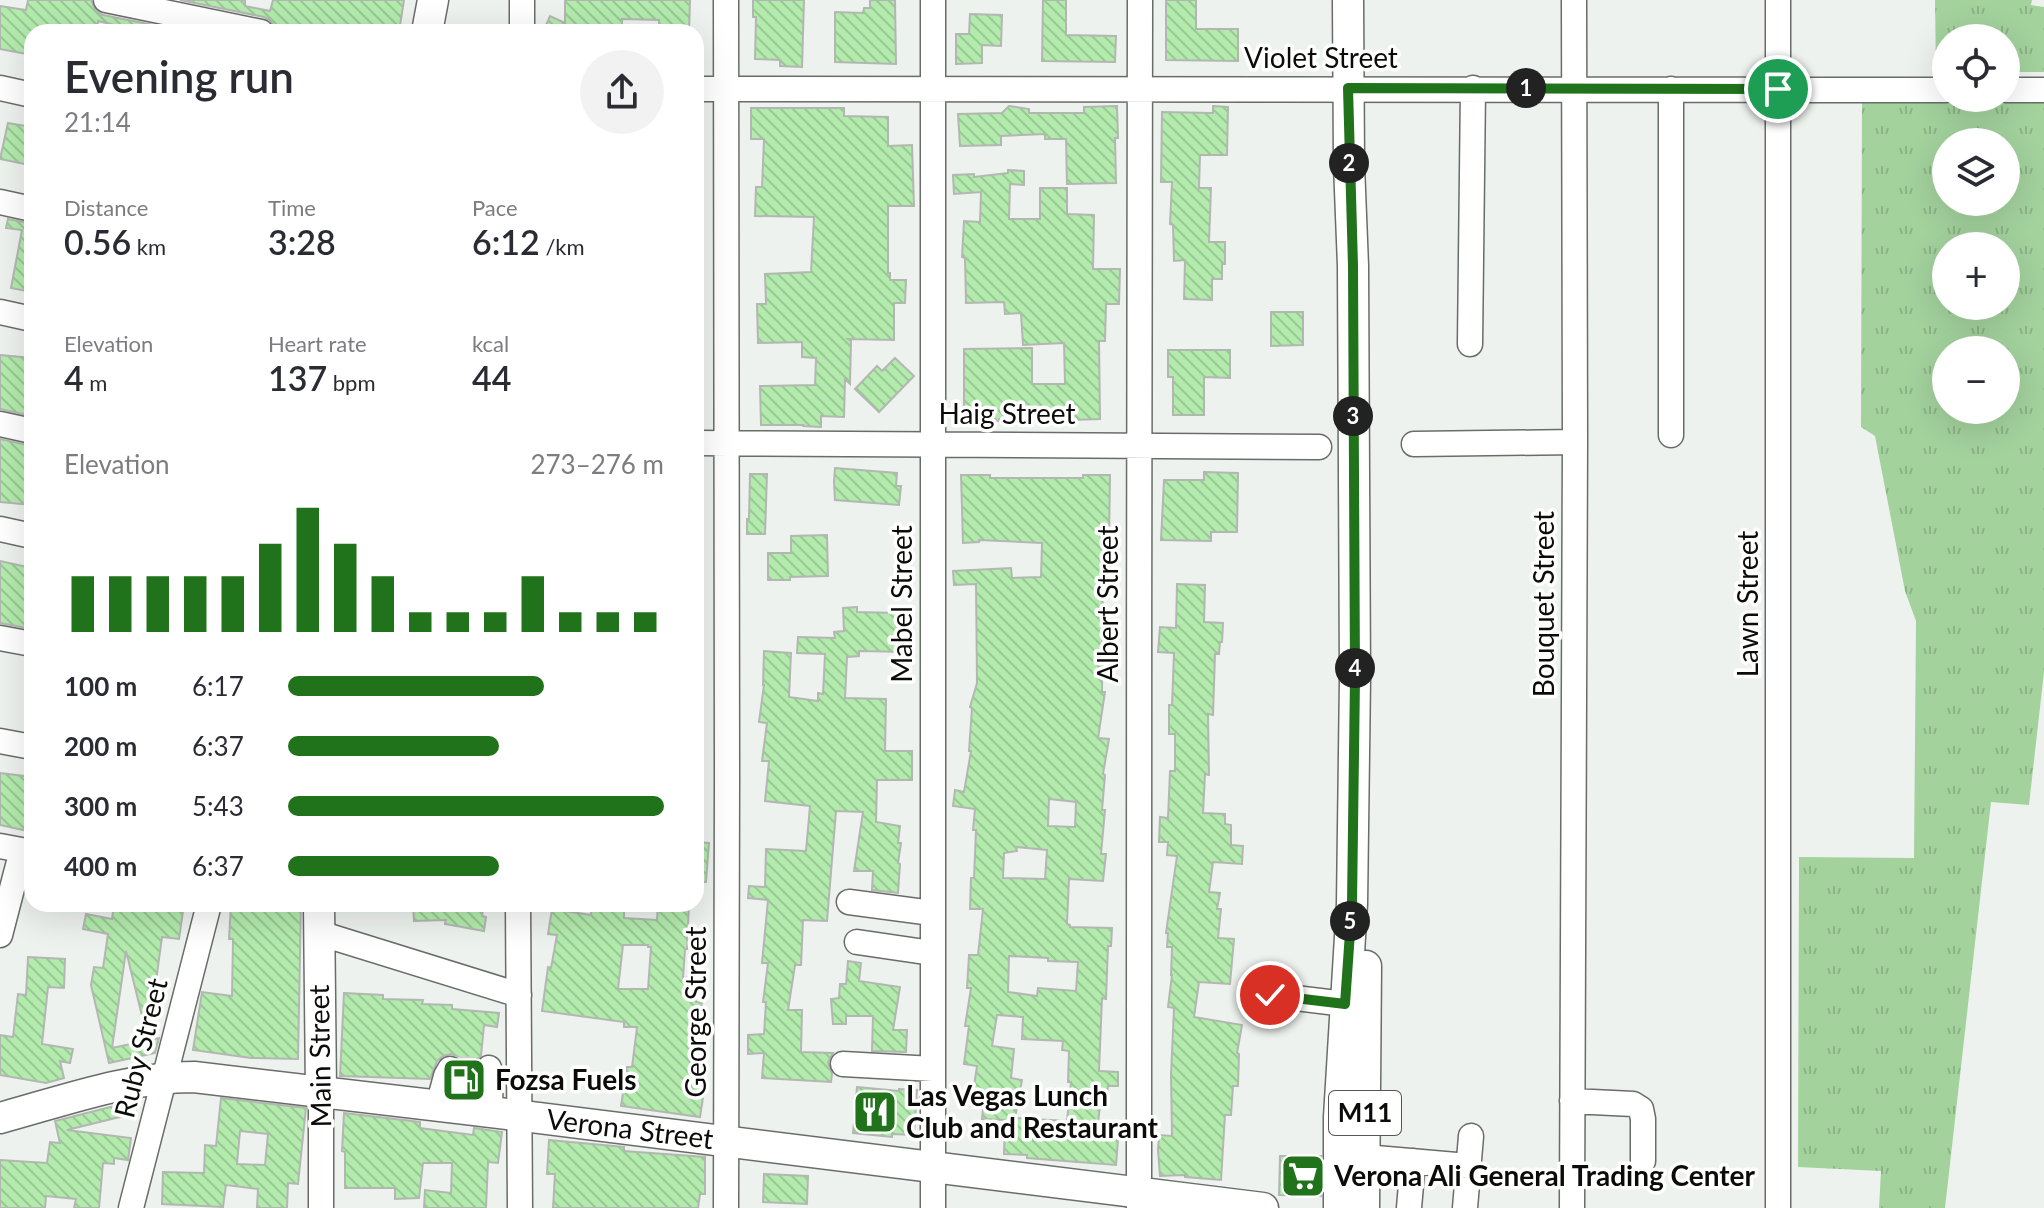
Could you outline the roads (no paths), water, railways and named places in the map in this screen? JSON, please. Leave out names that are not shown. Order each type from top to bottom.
[{"type":"main road","points":[[428,24],[433,0]]},
{"type":"main road","name":"M11","points":[[1348,0],[1369,173],[1369,692],[1364,1208]]},
{"type":"main road","name":"M11","points":[[1339,1208],[1339,1117],[1352,904],[1355,678],[1353,266],[1358,88],[1367,0]]},
{"type":"main road","name":"Main Street","points":[[319,919],[321,1092]]},
{"type":"main road","name":"Verona Street","points":[[0,1118],[117,1086],[164,1077],[194,1077],[933,1167],[1139,1200],[1263,1208]]},
{"type":"street","points":[[106,0],[222,24]]},
{"type":"street","points":[[522,0],[522,24]]},
{"type":"street","name":"George Street","points":[[726,0],[726,1208]]},
{"type":"street","name":"Mabel Street","points":[[933,0],[933,1208]]},
{"type":"street","name":"Albert Street","points":[[1139,1200],[1140,0]]},
{"type":"street","name":"Bouquet Street","points":[[1572,1208],[1574,0]]},
{"type":"street","name":"Lawn Street","points":[[1778,0],[1778,1208]]},
{"type":"street","points":[[0,88],[24,93]]},
{"type":"street","points":[[1470,344],[1473,88]]},
{"type":"street","name":"Violet Street","points":[[704,89],[1932,90]]},
{"type":"street","points":[[1671,89],[1671,435]]},
{"type":"street","points":[[2020,90],[2044,90]]},
{"type":"street","points":[[0,202],[24,207]]},
{"type":"street","points":[[0,312],[24,317]]},
{"type":"street","points":[[0,424],[24,429]]},
{"type":"street","points":[[1414,444],[1575,442]]},
{"type":"street","name":"Haig Street","points":[[704,443],[1319,447]]},
{"type":"street","points":[[0,529],[24,534]]},
{"type":"street","points":[[0,638],[24,642]]},
{"type":"street","points":[[0,741],[24,746]]},
{"type":"street","points":[[0,935],[18,849]]},
{"type":"street","points":[[850,898],[932,909]]},
{"type":"street","name":"Ruby Street","points":[[131,1208],[207,912]]},
{"type":"street","points":[[506,1114],[520,1067],[518,912]]},
{"type":"street","points":[[319,919],[519,995]]},
{"type":"street","points":[[857,942],[932,953]]},
{"type":"street","points":[[1270,995],[1345,1004]]},
{"type":"street","points":[[843,1064],[933,1069]]},
{"type":"street","points":[[520,1067],[484,1068],[506,1114],[520,1208]]},
{"type":"street","points":[[438,1106],[450,1069]]},
{"type":"street","name":"Main Street","points":[[321,1092],[321,1208]]},
{"type":"street","points":[[1572,1101],[1633,1104],[1641,1109],[1643,1161]]},
{"type":"street","points":[[1465,1208],[1471,1136]]},
{"type":"street","points":[[1364,1157],[1468,1166]]},
{"type":"street","points":[[1409,1208],[1413,1161]]},
{"type":"tunnel","points":[[450,1069],[480,1068]]},
{"type":"place","name":"Fozsa Fuels","points":[[464,1080]]},
{"type":"place","name":"Las Vegas Lunch Club and Restaurant","points":[[875,1112]]},
{"type":"place","name":"Verona Ali General Trading Center","points":[[1303,1176]]}]
